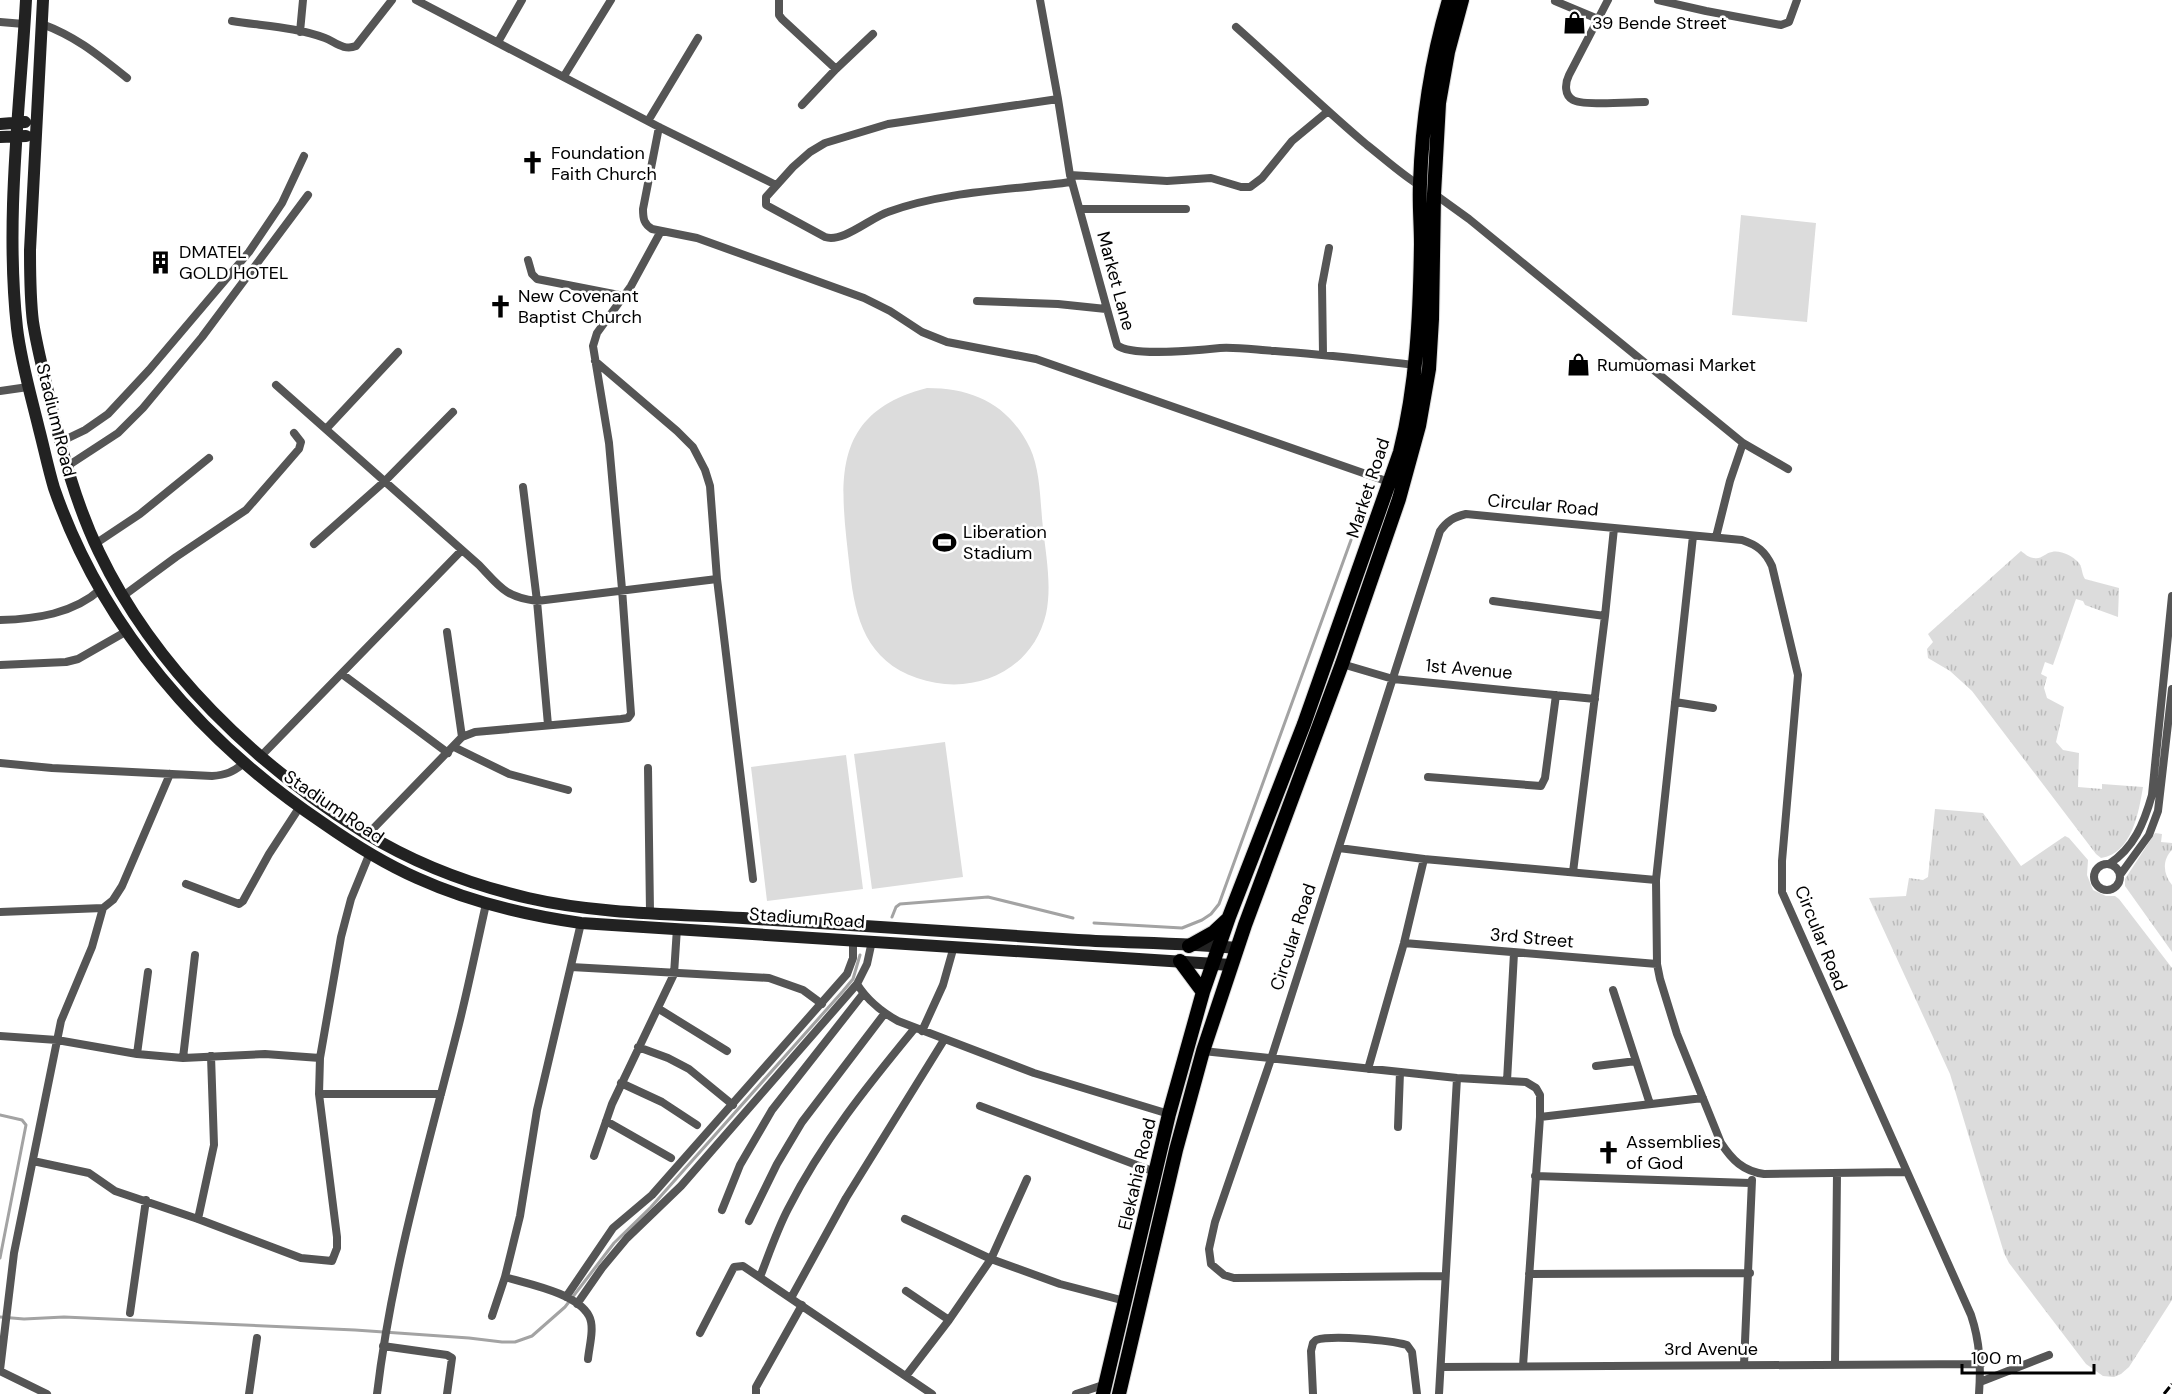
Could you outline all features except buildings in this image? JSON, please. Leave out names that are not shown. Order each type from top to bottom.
[{"type":"main road","name":"Stadium Road","points":[[26,0],[13,265],[17,330],[28,387],[55,488],[81,551],[127,631],[155,671],[186,708],[243,764],[299,808],[369,855],[416,878],[486,904],[527,914],[581,923],[1232,964]]},
{"type":"main road","name":"Stadium Road","points":[[43,0],[35,122],[30,288],[37,344],[66,467],[95,544],[123,596],[170,664],[221,719],[315,799],[368,834],[423,862],[488,888],[565,905],[1237,948]]},
{"type":"main road","name":"Market Road","points":[[1213,963],[1304,724],[1400,453],[1416,365],[1421,243],[1420,186],[1428,84],[1433,56],[1449,0]]},
{"type":"main road","name":"Market Road","points":[[1232,964],[1342,664],[1399,500],[1419,426],[1429,369],[1432,319],[1436,133],[1442,78],[1462,0]]},
{"type":"main road","points":[[0,124],[35,122]]},
{"type":"main road","points":[[0,137],[35,137]]},
{"type":"main road","points":[[416,878],[423,862]]},
{"type":"main road","points":[[1189,946],[1214,932],[1229,917]]},
{"type":"main road","points":[[1180,961],[1190,970],[1203,992]]},
{"type":"main road","name":"Elekahia Road","points":[[1104,1389],[1169,1114],[1213,963]]},
{"type":"main road","name":"Elekahia Road","points":[[1119,1394],[1174,1161],[1203,1051],[1232,964]]},
{"type":"street","points":[[300,32],[303,0]]},
{"type":"street","points":[[232,21],[322,37],[344,48],[350,48],[356,46],[392,0]]},
{"type":"street","points":[[416,0],[659,128],[776,185]]},
{"type":"street","points":[[498,42],[522,0]]},
{"type":"street","points":[[564,76],[610,0]]},
{"type":"street","points":[[779,0],[778,15],[836,69]]},
{"type":"street","name":"Market Lane","points":[[1040,0],[1070,179],[1117,345],[1123,349],[1160,352],[1228,348],[1323,354],[1416,365]]},
{"type":"street","points":[[1608,0],[1565,81],[1565,88],[1569,98],[1580,103],[1645,102]]},
{"type":"street","points":[[1658,0],[1781,25],[1789,22],[1797,0]]},
{"type":"street","points":[[1555,1],[1598,19]]},
{"type":"street","points":[[0,22],[24,24]]},
{"type":"street","points":[[42,24],[66,33],[82,43],[127,78]]},
{"type":"street","points":[[1236,27],[1327,112],[1420,186],[1469,219],[1743,443],[1788,469]]},
{"type":"street","points":[[802,105],[873,34]]},
{"type":"street","points":[[648,121],[698,38]]},
{"type":"street","points":[[1058,99],[888,124],[847,135],[825,143],[810,152],[766,197],[766,205],[825,237],[836,238],[886,213],[928,201],[1070,179],[1167,181],[1211,178],[1241,187],[1250,187],[1262,178],[1292,141],[1327,112]]},
{"type":"street","points":[[659,128],[643,219],[646,226],[652,230],[697,238],[864,298],[890,311],[922,332],[947,342],[1036,359],[1389,482],[1399,500]]},
{"type":"street","points":[[60,442],[85,430],[108,414],[149,370],[249,252],[282,203],[304,156]]},
{"type":"street","points":[[66,467],[118,433],[143,408],[202,337],[308,195]]},
{"type":"street","points":[[1080,209],[1186,209]]},
{"type":"street","points":[[368,834],[462,737],[475,732],[621,719],[631,714],[609,443],[593,346],[595,338],[645,264],[662,231]]},
{"type":"street","points":[[1323,354],[1322,285],[1329,248]]},
{"type":"street","points":[[528,260],[532,274],[537,279],[624,297]]},
{"type":"street","points":[[977,301],[1058,304],[1106,309]]},
{"type":"street","points":[[326,429],[398,352]]},
{"type":"street","points":[[595,361],[677,430],[700,458],[710,486],[717,579],[753,879]]},
{"type":"street","points":[[276,385],[508,594],[537,601],[717,579]]},
{"type":"street","points":[[0,391],[28,387]]},
{"type":"street","points":[[314,544],[385,481],[453,412]]},
{"type":"street","points":[[123,596],[246,510],[299,449],[301,442],[294,433]]},
{"type":"street","points":[[1716,537],[1732,473],[1743,443]]},
{"type":"street","points":[[95,544],[140,514],[209,458]]},
{"type":"street","points":[[523,487],[537,601],[548,725]]},
{"type":"street","name":"Circular Road","points":[[1445,1276],[1234,1278],[1224,1275],[1211,1264],[1209,1249],[1212,1233],[1271,1059],[1440,531],[1448,521],[1466,514],[1742,540],[1762,550],[1772,566],[1798,675],[1782,861],[1782,892],[1905,1172],[1971,1315],[1978,1336],[1981,1364],[1979,1394]]},
{"type":"street","points":[[1573,872],[1614,528]]},
{"type":"street","points":[[1693,536],[1656,880],[1657,964],[1677,1034],[1721,1143],[1728,1155],[1742,1167],[1756,1173],[1905,1172]]},
{"type":"street","points":[[262,755],[461,551]]},
{"type":"street","points":[[0,620],[33,619],[51,615],[88,601],[101,589]]},
{"type":"street","points":[[2109,864],[2116,867],[2121,881],[2113,889],[2106,890],[2099,887],[2095,881],[2096,870],[2120,857],[2131,844],[2145,819],[2152,795],[2172,596]]},
{"type":"street","points":[[1493,601],[1605,616]]},
{"type":"street","points":[[0,665],[59,663],[78,659],[127,631]]},
{"type":"street","points":[[447,632],[462,737]]},
{"type":"street","name":"1st Avenue","points":[[1342,664],[1394,679],[1595,699]]},
{"type":"street","points":[[342,674],[451,750],[509,774],[568,790]]},
{"type":"street","points":[[2120,875],[2149,835],[2158,811],[2172,689]]},
{"type":"street","points":[[1428,777],[1541,786],[1545,778],[1556,695]]},
{"type":"street","points":[[1675,702],[1713,708]]},
{"type":"street","points":[[0,763],[52,768],[225,775],[243,764]]},
{"type":"street","points":[[648,768],[650,912]]},
{"type":"street","points":[[47,1394],[0,1370],[14,1253],[61,1021],[92,947],[103,908],[113,900],[122,886],[170,774]]},
{"type":"street","points":[[186,884],[239,904],[243,901],[268,854],[299,808]]},
{"type":"street","points":[[1339,848],[1424,859],[1656,880]]},
{"type":"street","points":[[33,1161],[89,1173],[115,1191],[146,1200],[301,1258],[332,1261],[338,1248],[338,1237],[319,1094],[320,1058],[341,937],[351,899],[369,855]]},
{"type":"street","points":[[1368,1069],[1404,943],[1424,859]]},
{"type":"street","points":[[377,1394],[387,1324],[419,1174],[441,1095],[486,904]]},
{"type":"street","points":[[0,912],[103,908]]},
{"type":"street","points":[[492,1316],[505,1277],[520,1216],[537,1110],[581,923]]},
{"type":"street","points":[[594,1156],[621,1083],[675,974],[677,928]]},
{"type":"street","points":[[566,1297],[613,1228],[652,1195],[822,1004],[850,968],[854,939]]},
{"type":"street","points":[[577,1304],[627,1238],[681,1186],[856,984],[867,964],[872,941]]},
{"type":"street","name":"3rd Street","points":[[1404,943],[1657,964]]},
{"type":"street","points":[[760,1277],[788,1210],[816,1160],[848,1112],[918,1029],[950,967],[954,946]]},
{"type":"street","points":[[1507,1082],[1514,953]]},
{"type":"street","points":[[183,1058],[195,955]]},
{"type":"street","points":[[571,967],[769,978],[804,990],[822,1004]]},
{"type":"street","points":[[137,1054],[148,972]]},
{"type":"street","points":[[856,984],[863,994],[885,1013],[944,1040],[1034,1073],[1169,1114]]},
{"type":"street","points":[[1613,990],[1650,1104]]},
{"type":"street","points":[[722,1210],[740,1165],[772,1110],[863,994]]},
{"type":"street","points":[[659,1009],[727,1052]]},
{"type":"street","points":[[749,1221],[777,1164],[802,1122],[885,1013]]},
{"type":"street","points":[[0,1036],[57,1040],[137,1054],[183,1058],[265,1054],[320,1058]]},
{"type":"street","points":[[791,1298],[846,1198],[944,1040]]},
{"type":"street","points":[[638,1047],[668,1058],[689,1070],[733,1105]]},
{"type":"street","points":[[1203,1051],[1457,1078],[1526,1082],[1536,1088],[1540,1095],[1540,1117],[1523,1366]]},
{"type":"street","points":[[198,1219],[214,1145],[211,1056]]},
{"type":"street","points":[[1596,1066],[1636,1061]]},
{"type":"street","points":[[1398,1127],[1400,1072]]},
{"type":"street","points":[[1439,1394],[1457,1078]]},
{"type":"street","points":[[621,1083],[662,1102],[697,1125]]},
{"type":"street","points":[[319,1094],[441,1095]]},
{"type":"street","points":[[1540,1117],[1703,1098]]},
{"type":"street","points":[[980,1107],[1155,1172]]},
{"type":"street","points":[[606,1121],[671,1158]]},
{"type":"street","points":[[1744,1365],[1750,1273],[1750,1183],[1756,1173]]},
{"type":"street","points":[[1835,1365],[1837,1173]]},
{"type":"street","points":[[1536,1176],[1750,1183]]},
{"type":"street","points":[[906,1376],[949,1320],[991,1259],[1027,1179]]},
{"type":"street","points":[[130,1313],[146,1200]]},
{"type":"street","points":[[905,1219],[991,1259],[1060,1284],[1125,1301]]},
{"type":"street","points":[[700,1333],[734,1268],[743,1266],[932,1394]]},
{"type":"street","points":[[1529,1274],[1750,1273]]},
{"type":"street","points":[[505,1277],[566,1297],[577,1304],[590,1317],[588,1359]]},
{"type":"street","points":[[906,1291],[949,1320]]},
{"type":"street","points":[[756,1394],[756,1387],[801,1305]]},
{"type":"street","points":[[249,1394],[257,1338]]},
{"type":"street","points":[[1313,1394],[1312,1347],[1316,1340],[1332,1338],[1407,1345],[1412,1352],[1417,1394]]},
{"type":"street","points":[[384,1343],[447,1355],[452,1358],[447,1394]]},
{"type":"street","points":[[1980,1382],[2049,1355]]},
{"type":"street","name":"3rd Avenue","points":[[1441,1367],[1981,1364]]},
{"type":"street","points":[[1076,1394],[1104,1389]]},
{"type":"green space","points":[[1741,215],[1816,223],[1807,322],[1732,315]]},
{"type":"green space","points":[[927,388],[960,391],[1001,410],[1012,420],[1030,448],[1038,477],[1048,571],[1046,614],[1039,634],[1028,652],[1013,665],[978,682],[937,683],[917,678],[886,661],[867,636],[860,621],[852,589],[844,511],[847,458],[856,435],[871,416],[894,400]]},
{"type":"green space","points":[[2021,551],[2029,557],[2036,558],[2052,552],[2066,554],[2080,564],[2085,579],[2119,588],[2118,617],[2085,605],[2083,601],[2076,599],[2053,665],[2045,662],[2041,674],[2047,677],[2044,688],[2047,698],[2064,707],[2056,742],[2063,750],[2079,753],[2078,787],[2102,789],[2102,784],[2143,787],[2132,830],[2120,849],[2112,855],[2101,858],[2096,854],[1972,691],[1950,671],[1928,658],[1927,649],[1933,642],[1928,634]]},
{"type":"green space","points":[[945,742],[963,877],[872,889],[854,754]]},
{"type":"green space","points":[[846,755],[863,889],[767,901],[751,767]]},
{"type":"green space","points":[[1935,809],[1983,813],[2021,866],[2065,836],[2069,838],[2088,860],[2087,875],[2093,890],[2119,899],[2172,968],[2172,1300],[2129,1367],[2114,1377],[2103,1376],[2086,1364],[2009,1263],[1950,1074],[1869,898],[1906,896],[1909,878],[1923,880],[1928,877]]},
{"type":"green space","points":[[2155,833],[2162,834],[2161,842],[2172,843],[2172,850],[2165,867],[2172,885],[2172,952],[2125,886],[2125,879]]},
{"type":"waterway","points":[[1094,923],[1182,928],[1202,920],[1219,904],[1351,540]]},
{"type":"waterway","points":[[892,917],[896,907],[900,904],[988,897],[1073,918]]},
{"type":"waterway","points":[[0,1317],[24,1319],[64,1317],[355,1330],[502,1342],[515,1342],[532,1336],[565,1307],[614,1243],[651,1207],[843,991],[853,979],[860,955]]},
{"type":"waterway","points":[[0,1115],[22,1120],[26,1125],[0,1258]]},
{"type":"railway","points":[[2164,1394],[2172,1384]]},
{"type":"place","name":"39 Bende Street","points":[[1574,23]]},
{"type":"place","name":"Foundation Faith Church","points":[[533,163]]},
{"type":"place","name":"DMATEL GOLD HOTEL","points":[[161,262]]},
{"type":"place","name":"New Covenant Baptist Church","points":[[500,306]]},
{"type":"place","name":"Rumuomasi Market","points":[[1579,365]]},
{"type":"place","name":"Liberation Stadium","points":[[945,542]]},
{"type":"place","name":"Assemblies of God","points":[[1608,1152]]}]
